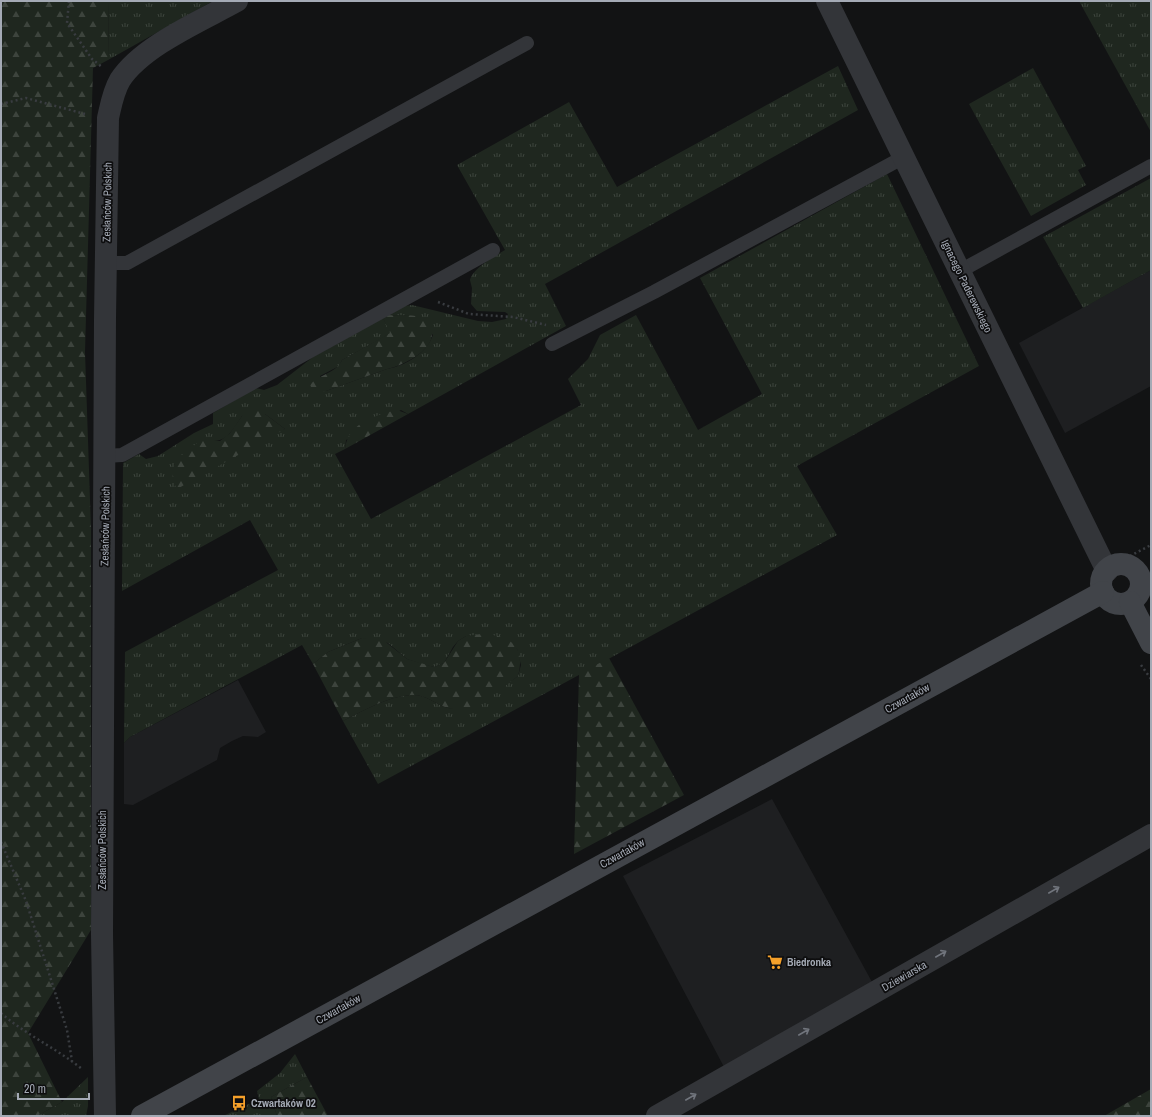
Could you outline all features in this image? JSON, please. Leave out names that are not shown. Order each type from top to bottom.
[{"type":"street","name":"Zesłańców Polskich","points":[[105,1116],[102,934],[108,118],[112,100],[119,82],[134,62],[143,55],[237,1]]},
{"type":"street","name":"Ignacego Paderewskiego","points":[[826,1],[1107,570]]},
{"type":"street","points":[[1124,565],[1134,569],[1144,569],[1140,590],[1136,597],[1130,602],[1114,603],[1108,599],[1103,592],[1102,581],[1107,570],[1113,566],[1124,565]]},
{"type":"street","name":"Czwartaków","points":[[142,1116],[1103,592]]},
{"type":"street","points":[[1130,602],[1151,643]]},
{"type":"street","name":"Dziewiarska","points":[[657,1116],[1151,835]]},
{"type":"lane","points":[[106,263],[127,263],[527,43]]},
{"type":"lane","points":[[552,344],[654,292],[904,157]]},
{"type":"lane","points":[[960,271],[1151,166]]},
{"type":"lane","points":[[105,456],[122,456],[493,250]]},
{"type":"path","points":[[69,1],[67,23],[76,38],[92,59],[119,82]]},
{"type":"path","points":[[1,104],[26,98],[77,111],[93,117],[108,118]]},
{"type":"path","points":[[416,293],[469,314],[525,320],[542,324],[570,335]]},
{"type":"path","points":[[1123,555],[1130,556],[1151,545]]},
{"type":"path","points":[[1138,661],[1151,679]]},
{"type":"path","points":[[1,842],[31,916],[67,1030],[72,1061]]},
{"type":"path","points":[[1,1013],[16,1026],[72,1061],[86,1073]]},
{"type":"shaded area","points":[[1151,270],[1151,386],[1065,433],[1019,343]]},
{"type":"shaded area","points":[[238,680],[266,732],[258,737],[243,736],[232,741],[220,748],[217,760],[133,805],[124,804],[124,743],[130,737]]},
{"type":"shaded area","points":[[772,799],[872,982],[724,1067],[623,876]]},
{"type":"green space","points":[[1,1],[109,1],[108,60],[93,68],[85,352],[91,529],[91,930],[28,1033],[62,1102],[37,1116],[1,1116]]},
{"type":"green space","points":[[109,1],[213,1],[108,60]]},
{"type":"green space","points":[[1079,1],[1151,1],[1151,132]]},
{"type":"green space","points":[[838,66],[858,110],[545,284],[566,326],[408,414],[401,410],[346,440],[345,449],[335,454],[371,519],[581,405],[568,379],[588,359],[600,335],[636,315],[698,430],[762,394],[700,278],[887,174],[979,366],[797,466],[837,535],[378,784],[343,721],[384,701],[402,696],[416,695],[424,697],[445,707],[454,708],[473,704],[493,694],[518,676],[521,665],[517,649],[492,635],[466,636],[458,641],[453,647],[444,663],[434,667],[407,659],[388,643],[362,638],[328,652],[313,664],[302,645],[130,737],[124,743],[125,652],[278,570],[250,520],[122,591],[123,463],[139,454],[146,459],[158,456],[194,433],[213,424],[213,413],[256,388],[264,390],[277,385],[313,357],[383,318],[391,333],[342,360],[339,366],[320,376],[326,391],[408,362],[421,353],[430,342],[433,335],[414,316],[388,315],[405,306],[412,305],[478,321],[492,322],[506,319],[508,314],[505,312],[477,311],[471,304],[472,288],[470,280],[475,271],[505,250],[457,165],[569,102],[617,187]],"holes":[[[265,414],[285,429],[174,465],[214,441],[227,436],[242,416]]]},
{"type":"green space","points":[[1033,68],[1086,166],[1078,170],[1086,185],[1031,216],[969,104]]},
{"type":"green space","points":[[1151,178],[1151,270],[1083,308],[1043,237]]},
{"type":"green space","points":[[388,315],[408,315],[426,320],[432,334],[430,342],[419,354],[402,364],[326,391],[314,391],[310,385],[314,381],[336,368],[342,360],[390,333],[383,318]]},
{"type":"green space","points":[[253,408],[265,414],[285,429],[177,489],[173,474],[174,467],[181,456],[200,441],[220,441],[230,433],[242,416]]},
{"type":"green space","points":[[397,410],[408,414],[345,449],[347,440],[357,427],[371,418]]},
{"type":"green space","points":[[481,634],[500,637],[513,644],[520,657],[518,676],[493,695],[475,705],[465,708],[455,709],[445,707],[424,697],[411,695],[384,701],[343,721],[313,664],[328,652],[362,638],[382,639],[407,659],[434,667],[444,663],[458,641],[466,636]]},
{"type":"green space","points":[[609,658],[684,795],[574,854],[579,674]]},
{"type":"green space","points":[[295,1054],[307,1077],[271,1097],[277,1116],[223,1116],[259,1099],[257,1091],[280,1073]]},
{"type":"green space","points":[[88,1077],[88,1106],[86,1116],[37,1116],[62,1102]]},
{"type":"green space","points":[[307,1077],[328,1116],[277,1116],[271,1097]]},
{"type":"green space","points":[[1151,1089],[1151,1116],[1104,1116]]},
{"type":"place","name":"Biedronka","points":[[775,962]]},
{"type":"place","name":"Czwartaków 02","points":[[239,1103]]}]
